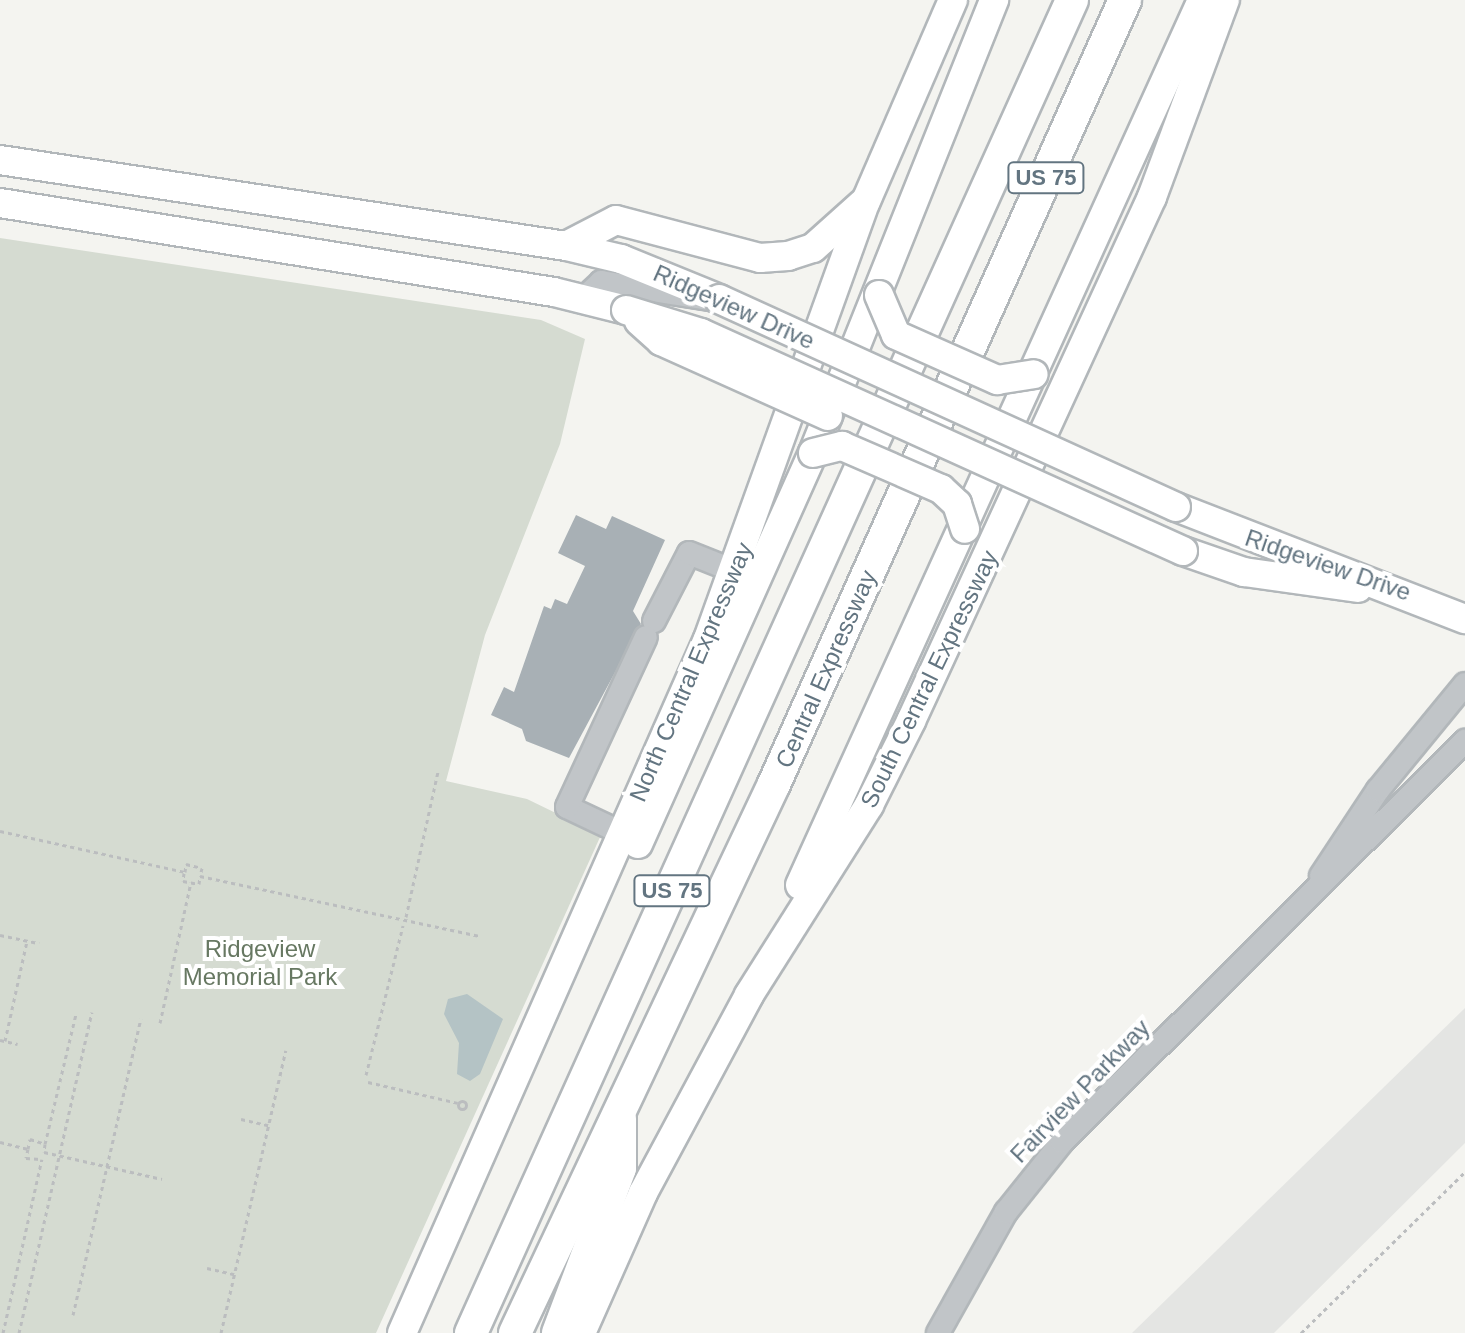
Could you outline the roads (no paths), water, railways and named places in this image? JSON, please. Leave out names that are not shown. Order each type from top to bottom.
[{"type":"highway","name":"Central Expressway","points":[[471,1333],[1072,0]]},
{"type":"highway","name":"Central Expressway","points":[[515,1333],[774,784],[1125,0]]},
{"type":"highway","points":[[558,1333],[620,1168],[620,1109]]},
{"type":"main road","name":"North Central Expressway","points":[[402,1333],[624,834],[734,571],[866,201],[953,0]]},
{"type":"main road","points":[[517,1074],[557,1013],[727,652],[879,295],[994,0]]},
{"type":"main road","points":[[749,995],[873,734],[1202,0]]},
{"type":"main road","name":"South Central Expressway","points":[[581,1333],[643,1193],[749,995],[869,805],[911,721],[1146,211],[1225,0]]},
{"type":"main road","name":"Ridgeview Drive","points":[[0,160],[566,246],[621,259],[719,299],[1009,433],[1236,533],[1426,598],[1465,619]]},
{"type":"main road","points":[[273,246],[281,201]]},
{"type":"main road","points":[[566,246],[616,220],[760,258],[788,256],[813,248],[866,201]]},
{"type":"main road","name":"Ridgeview Drive","points":[[0,203],[273,246],[583,299],[626,310],[701,333],[832,406],[993,467],[1183,551],[1244,572],[1426,598]]},
{"type":"main road","points":[[879,295],[896,335],[997,380],[1034,374]]},
{"type":"main road","points":[[813,453],[842,446],[941,489],[957,504],[965,529]]},
{"type":"street","points":[[583,299],[601,282],[719,299]]},
{"type":"street","points":[[624,834],[567,807],[689,553],[734,571]]},
{"type":"street","name":"Fairview Parkway","points":[[1295,914],[1378,790],[1465,684]]},
{"type":"street","name":"Fairview Parkway","points":[[938,1333],[982,1250],[1046,1160],[1465,741]]},
{"type":"park label","name":"Ridgeview Memorial Park","points":[[260,963]]}]
